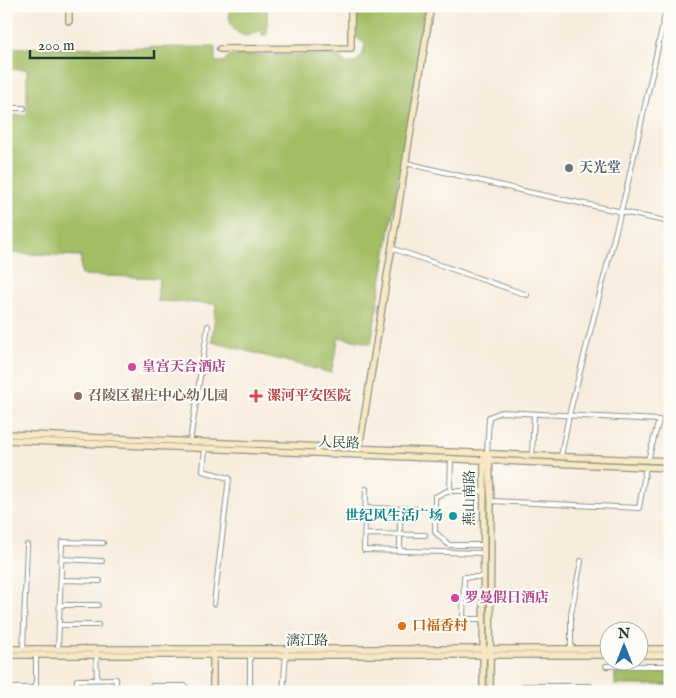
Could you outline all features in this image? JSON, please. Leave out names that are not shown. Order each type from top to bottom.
[{"type":"main road","points":[[69,6],[69,21]]},
{"type":"main road","points":[[220,49],[351,48],[351,6]]},
{"type":"main road","points":[[358,456],[431,6]]},
{"type":"main road","name":"人民路","points":[[6,434],[561,456],[670,468]]},
{"type":"main road","name":"人民路","points":[[6,440],[482,461],[647,464],[670,461]]},
{"type":"main road","name":"燕山南路","points":[[483,692],[482,461],[486,454]]},
{"type":"main road","name":"燕山南路","points":[[486,454],[490,461],[491,501],[490,692]]},
{"type":"main road","points":[[483,574],[491,572]]},
{"type":"main road","name":"漓江路","points":[[6,649],[58,649],[96,652]]},
{"type":"main road","name":"漓江路","points":[[491,652],[598,649]]},
{"type":"main road","points":[[648,649],[670,649]]},
{"type":"main road","points":[[213,651],[213,692]]},
{"type":"main road","name":"漓江路","points":[[6,655],[213,651],[483,651],[598,655]]},
{"type":"main road","name":"漓江路","points":[[213,651],[250,654],[286,651]]},
{"type":"main road","points":[[651,655],[670,655]]},
{"type":"street","points":[[561,456],[569,415],[621,213],[667,6]]},
{"type":"street","points":[[6,108],[24,108]]},
{"type":"street","points":[[406,163],[621,213],[670,222]]},
{"type":"street","points":[[391,248],[527,295]]},
{"type":"street","points":[[190,441],[208,326]]},
{"type":"street","points":[[486,454],[489,417],[501,412],[658,420],[638,508],[491,501]]},
{"type":"street","points":[[532,455],[534,414]]},
{"type":"street","points":[[205,449],[203,471],[229,478],[214,604]]},
{"type":"street","points":[[450,491],[451,459]]},
{"type":"street","points":[[366,489],[364,550],[483,553]]},
{"type":"street","points":[[483,491],[450,491],[435,497],[435,532],[449,545],[483,546]]},
{"type":"street","points":[[366,508],[421,509]]},
{"type":"street","points":[[400,509],[400,551]]},
{"type":"street","points":[[365,534],[425,535]]},
{"type":"street","points":[[58,649],[62,542],[103,543]]},
{"type":"street","points":[[23,649],[27,545]]},
{"type":"street","points":[[61,559],[102,561]]},
{"type":"street","points":[[571,649],[571,614],[581,561]]},
{"type":"street","points":[[483,574],[464,577],[463,619],[483,619]]},
{"type":"street","points":[[61,580],[100,581]]},
{"type":"street","points":[[60,605],[98,605]]},
{"type":"street","points":[[59,625],[98,625]]},
{"type":"street","points":[[286,651],[284,690],[306,692]]},
{"type":"street","points":[[96,652],[97,679]]},
{"type":"street","points":[[6,688],[20,690],[36,688],[36,654]]},
{"type":"street","points":[[250,654],[250,692]]},
{"type":"street","points":[[651,655],[651,666],[670,666]]},
{"type":"street","points":[[77,692],[77,680],[97,679],[116,679],[116,692]]},
{"type":"street","points":[[152,686],[186,686],[186,692]]},
{"type":"street","points":[[524,686],[590,686]]},
{"type":"street","points":[[558,686],[558,692]]},
{"type":"green space","points":[[229,6],[267,6],[267,35],[262,35],[262,30],[247,36],[237,32],[230,21]]},
{"type":"green space","points":[[358,6],[427,6],[371,344],[339,337],[331,373],[212,342],[216,304],[157,301],[159,278],[81,275],[81,256],[6,253],[6,116],[27,115],[27,69],[6,69],[6,48],[215,47],[215,62],[223,62],[230,55],[339,55],[345,63],[356,63],[363,54],[365,44],[357,38]]},
{"type":"green space","points":[[615,673],[670,673],[670,685],[615,685]]},
{"type":"place","name":"天光堂","points":[[569,168]]},
{"type":"place","name":"皇宫天合酒店","points":[[132,367]]},
{"type":"place","name":"召陵区翟庄中心幼儿园","points":[[78,396]]},
{"type":"place","name":"漯河平安医院","points":[[256,396]]},
{"type":"place","name":"世纪风生活广场","points":[[453,516]]},
{"type":"place","name":"罗曼假日酒店","points":[[455,598]]},
{"type":"place","name":"口福香村","points":[[402,626]]}]
